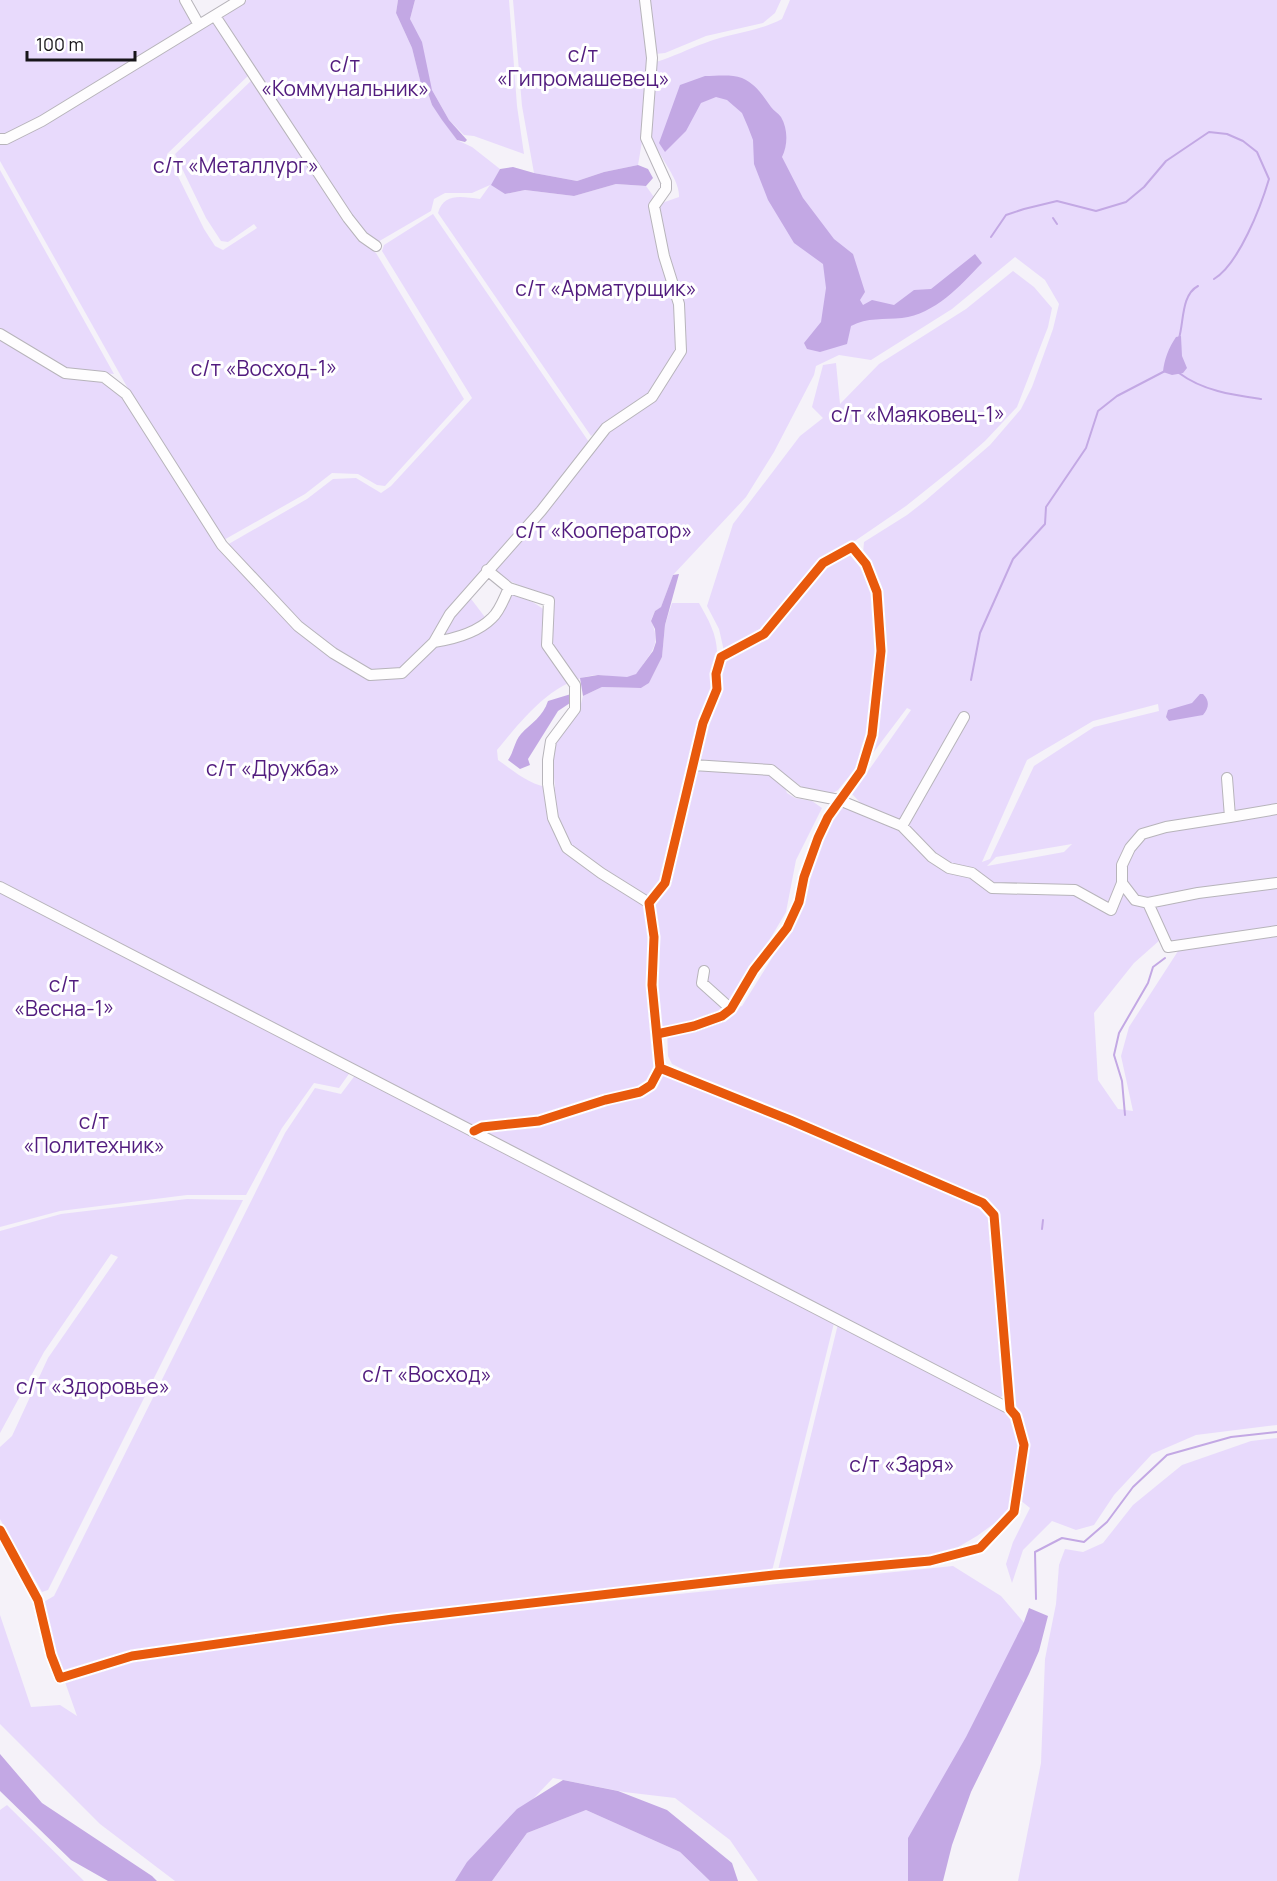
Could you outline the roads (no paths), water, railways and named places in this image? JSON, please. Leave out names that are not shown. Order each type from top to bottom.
[{"type":"street","points":[[184,0],[199,25]]},
{"type":"street","points":[[0,139],[6,139],[42,121],[240,0]]},
{"type":"street","points":[[0,334],[65,373],[104,376],[126,394],[222,545],[298,627],[370,675],[402,673],[434,642],[450,614],[542,511],[593,442],[606,428],[652,397],[681,351],[679,304],[664,256],[654,206],[666,189],[666,182],[646,138],[652,58],[645,0]]},
{"type":"street","points":[[215,15],[348,218],[363,237],[376,246]]},
{"type":"street","points":[[474,1131],[482,1127],[539,1121],[605,1100],[640,1092],[651,1085],[660,1068],[652,985],[654,937],[649,903],[665,883],[703,723],[717,689],[716,674],[721,657],[764,634],[823,563],[852,547],[866,564],[877,592],[881,651],[872,735],[861,771],[839,800],[818,838],[804,877],[799,902],[787,928],[754,970],[731,1009],[722,1016],[694,1026],[657,1034]]},
{"type":"street","points":[[487,570],[509,588],[549,601],[547,645],[575,685],[575,709],[551,741],[548,760],[548,784],[553,818],[567,848],[601,873],[649,903]]},
{"type":"street","points":[[434,642],[456,638],[481,627],[494,617],[509,588]]},
{"type":"street","points":[[902,826],[964,717]]},
{"type":"street","points":[[693,765],[771,770],[798,792],[839,800],[902,826],[932,857],[949,868],[972,873],[992,888],[1075,890],[1111,910],[1122,883],[1122,864],[1130,848],[1142,834],[1166,827],[1277,809]]},
{"type":"street","points":[[1227,778],[1230,817]]},
{"type":"street","points":[[1122,883],[1135,900],[1148,903],[1198,893],[1277,883]]},
{"type":"street","points":[[0,887],[1010,1409],[1016,1416],[1024,1445],[1014,1512],[980,1548],[944,1558],[774,1575],[382,1621],[132,1656],[60,1678],[51,1655],[38,1600],[0,1530]]},
{"type":"street","points":[[1148,903],[1168,947],[1277,930]]},
{"type":"street","points":[[704,971],[702,983],[731,1009]]},
{"type":"street","points":[[660,1068],[790,1120],[983,1203],[994,1215],[1010,1409]]},
{"type":"waterway","points":[[991,237],[1006,215],[1024,209],[1057,201],[1096,211],[1126,202],[1144,187],[1166,161],[1209,132],[1227,134],[1243,141],[1257,152],[1269,179],[1248,234],[1232,261],[1214,279]]},
{"type":"waterway","points":[[1053,218],[1057,224]]},
{"type":"waterway","points":[[1179,338],[1186,302],[1198,286]]},
{"type":"waterway","points":[[971,680],[980,633],[1013,559],[1045,524],[1046,507],[1086,448],[1098,411],[1117,396],[1165,371]]},
{"type":"waterway","points":[[1179,373],[1208,388],[1261,399]]},
{"type":"waterway","points":[[1125,1115],[1122,1081],[1114,1055],[1119,1033],[1148,983],[1153,967],[1165,958]]},
{"type":"waterway","points":[[1042,1229],[1043,1220]]},
{"type":"waterway","points":[[1036,1599],[1035,1552],[1062,1538],[1084,1542],[1107,1522],[1133,1487],[1167,1455],[1231,1437],[1277,1432]]},
{"type":"park label","name":"с/т «Гипромашевец»","points":[[583,66]]},
{"type":"park label","name":"с/т «Коммунальник»","points":[[345,76]]},
{"type":"park label","name":"с/т «Металлург»","points":[[236,165]]},
{"type":"park label","name":"с/т «Арматурщик»","points":[[606,288]]},
{"type":"park label","name":"с/т «Восход-1»","points":[[264,368]]},
{"type":"park label","name":"с/т «Маяковец-1»","points":[[918,414]]},
{"type":"park label","name":"с/т «Кооператор»","points":[[604,530]]},
{"type":"park label","name":"с/т «Дружба»","points":[[273,768]]},
{"type":"park label","name":"с/т «Весна-1»","points":[[64,996]]},
{"type":"park label","name":"с/т «Политехник»","points":[[94,1133]]},
{"type":"park label","name":"с/т «Восход»","points":[[427,1374]]},
{"type":"park label","name":"с/т «Здоровье»","points":[[93,1386]]},
{"type":"park label","name":"с/т «Заря»","points":[[902,1464]]}]
